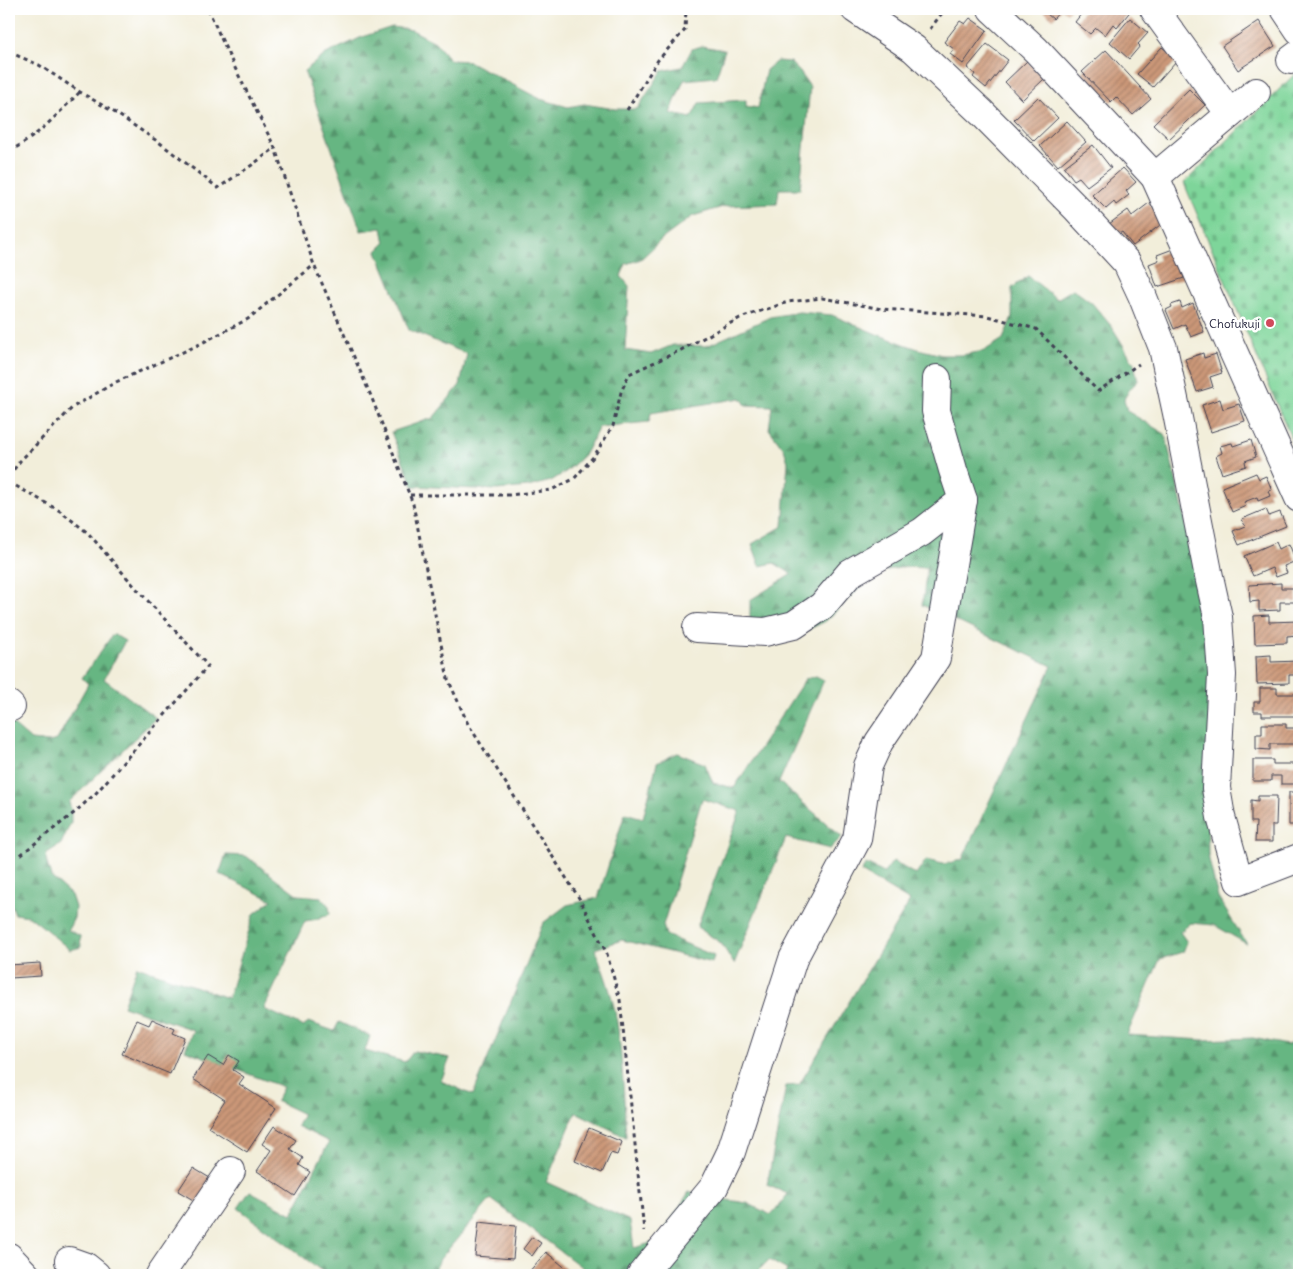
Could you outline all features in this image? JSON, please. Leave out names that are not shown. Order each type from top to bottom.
[{"type":"street","points":[[855,9],[914,49],[989,120],[1077,209],[1127,263],[1142,294],[1163,348],[1218,617],[1222,675],[1216,788],[1221,817],[1239,881],[1299,858]]},
{"type":"street","points":[[992,9],[1036,50],[1155,177],[1299,498]]},
{"type":"street","points":[[1154,9],[1230,114]]},
{"type":"street","points":[[1285,9],[1299,30]]},
{"type":"street","points":[[1155,177],[1256,92]]},
{"type":"street","points":[[644,1271],[714,1187],[731,1152],[793,959],[857,840],[868,766],[879,742],[936,658],[963,500],[952,470],[936,411],[937,379]]},
{"type":"street","points":[[697,628],[765,632],[794,625],[822,606],[850,573],[922,532],[963,500]]},
{"type":"street","points":[[160,1275],[231,1171]]},
{"type":"street","points":[[9,1257],[26,1275]]},
{"type":"street","points":[[70,1261],[86,1267],[96,1275]]},
{"type":"path","points":[[208,9],[275,148],[314,265],[371,396],[410,495],[448,679],[468,724],[579,898],[607,954],[620,1000],[644,1271]]},
{"type":"path","points":[[626,110],[658,60],[685,30],[686,9]]},
{"type":"path","points":[[9,52],[39,65],[117,114],[160,143],[218,188],[275,148]]},
{"type":"path","points":[[9,151],[50,122],[80,92]]},
{"type":"path","points":[[9,476],[20,460],[72,407],[116,382],[194,347],[248,319],[314,265]]},
{"type":"path","points":[[410,495],[509,495],[551,490],[574,479],[594,456],[613,426],[621,392],[629,374],[681,350],[740,318],[788,302],[822,298],[882,309],[987,316],[1036,329],[1098,391],[1163,348]]},
{"type":"path","points":[[9,482],[60,511],[88,533],[208,666],[96,792],[74,813],[19,856]]},
{"type":"green space","points":[[392,27],[412,30],[435,42],[450,60],[468,61],[540,99],[568,107],[584,104],[615,109],[637,109],[662,71],[682,67],[692,49],[702,46],[725,50],[716,77],[684,80],[670,113],[691,118],[699,103],[746,100],[746,106],[758,108],[766,70],[777,61],[790,62],[800,72],[810,87],[800,189],[779,189],[777,204],[726,206],[693,216],[662,239],[641,259],[626,264],[621,276],[629,286],[625,350],[651,354],[673,345],[707,346],[770,317],[799,312],[832,315],[879,335],[918,349],[942,355],[962,355],[984,351],[1003,339],[1012,317],[1012,288],[1028,276],[1057,299],[1073,289],[1092,303],[1112,327],[1134,363],[1138,381],[1124,399],[1127,411],[1165,434],[1184,513],[1214,661],[1207,785],[1208,855],[1218,898],[1247,944],[1214,925],[1191,923],[1180,932],[1187,942],[1183,952],[1160,959],[1127,1035],[1203,1040],[1253,1038],[1287,1045],[1299,1040],[1299,1275],[785,1275],[787,1270],[769,1260],[758,1271],[758,1275],[592,1275],[491,1199],[440,1259],[433,1275],[327,1275],[238,1208],[250,1191],[292,1214],[329,1142],[297,1126],[303,1114],[276,1101],[283,1087],[185,1050],[193,1030],[123,1006],[137,966],[228,998],[254,914],[272,900],[219,874],[226,855],[246,856],[298,895],[321,897],[329,906],[330,914],[319,919],[305,921],[264,1009],[304,1027],[308,1022],[334,1031],[339,1022],[370,1036],[365,1051],[405,1062],[414,1051],[450,1058],[441,1081],[473,1095],[543,923],[567,905],[598,898],[625,813],[643,818],[657,763],[677,753],[705,764],[713,783],[734,788],[805,679],[816,676],[824,680],[779,782],[842,837],[830,849],[786,838],[734,964],[721,943],[697,927],[740,811],[702,799],[663,925],[666,935],[714,956],[712,963],[622,940],[595,949],[609,989],[617,1020],[626,1137],[576,1112],[546,1182],[630,1221],[634,1248],[657,1241],[689,1192],[747,1203],[771,1215],[788,1194],[767,1185],[786,1086],[799,1085],[910,901],[861,872],[866,864],[884,873],[893,861],[916,875],[926,860],[943,864],[962,860],[1052,666],[922,605],[927,568],[905,567],[876,572],[826,621],[793,637],[750,635],[750,600],[792,574],[774,563],[760,566],[752,544],[783,526],[788,462],[784,449],[769,429],[772,406],[746,405],[741,398],[651,413],[649,422],[599,427],[585,454],[567,471],[551,481],[528,487],[497,490],[413,486],[391,432],[433,418],[460,385],[467,354],[409,330],[377,251],[385,243],[382,228],[361,231],[304,71],[326,54],[362,37]]},
{"type":"green space","name":"Chofukuji","points":[[1299,70],[1299,457],[1184,183]]},
{"type":"green space","points":[[113,634],[125,641],[104,679],[156,718],[69,802],[71,822],[61,844],[47,853],[46,860],[51,877],[71,895],[75,907],[74,918],[68,930],[80,936],[81,947],[70,950],[29,916],[15,914],[12,906],[9,906],[9,721],[31,740],[49,742],[57,740],[88,684],[82,678]]},
{"type":"building","points":[[1041,9],[1062,9],[1053,19]]},
{"type":"building","points":[[1062,9],[1070,9],[1067,13]]},
{"type":"building","points":[[1085,9],[1132,9],[1117,28],[1113,24],[1105,35],[1096,28],[1090,34],[1075,22]]},
{"type":"building","points":[[970,18],[987,30],[963,64],[950,54],[954,49],[944,42],[960,21],[965,24]]},
{"type":"building","points":[[1130,18],[1148,33],[1138,44],[1140,46],[1129,59],[1110,42]]},
{"type":"building","points":[[1259,21],[1275,46],[1238,70],[1222,46]]},
{"type":"building","points":[[987,44],[1008,60],[986,88],[973,77],[975,74],[967,68]]},
{"type":"building","points":[[1162,47],[1177,60],[1153,87],[1137,74]]},
{"type":"building","points":[[1106,50],[1151,99],[1133,115],[1116,97],[1111,102],[1082,72]]},
{"type":"building","points":[[1027,61],[1044,79],[1022,100],[1005,82]]},
{"type":"building","points":[[1189,89],[1205,105],[1169,139],[1153,124]]},
{"type":"building","points":[[1038,97],[1058,118],[1034,141],[1014,120]]},
{"type":"building","points":[[1067,121],[1086,142],[1058,166],[1040,146]]},
{"type":"building","points":[[1093,145],[1111,168],[1087,186],[1079,177],[1074,180],[1064,167]]},
{"type":"building","points":[[1123,168],[1136,182],[1126,191],[1129,195],[1116,205],[1114,202],[1106,209],[1092,195]]},
{"type":"building","points":[[1149,203],[1164,222],[1133,246],[1122,232],[1117,235],[1109,224],[1128,210],[1132,216]]},
{"type":"building","points":[[1173,249],[1184,278],[1157,287],[1149,264],[1159,260],[1157,255]]},
{"type":"building","points":[[1180,302],[1182,308],[1193,303],[1204,332],[1191,337],[1185,324],[1174,329],[1166,310],[1172,307],[1171,305]]},
{"type":"building","points":[[1203,353],[1204,358],[1216,354],[1222,373],[1210,377],[1213,387],[1197,392],[1185,359]]},
{"type":"building","points":[[1220,399],[1223,409],[1239,404],[1245,421],[1211,432],[1202,405]]},
{"type":"building","points":[[1251,440],[1256,457],[1245,461],[1246,466],[1222,474],[1216,456],[1222,453],[1220,446],[1232,443],[1233,446]]},
{"type":"building","points":[[1256,473],[1259,479],[1266,476],[1272,490],[1268,491],[1270,496],[1258,501],[1257,497],[1244,502],[1246,506],[1232,512],[1222,487]]},
{"type":"building","points":[[1266,509],[1269,516],[1280,512],[1286,526],[1239,545],[1233,531],[1245,526],[1242,519]]},
{"type":"building","points":[[1276,542],[1279,549],[1289,544],[1296,561],[1284,566],[1287,573],[1276,577],[1272,568],[1253,576],[1244,556]]},
{"type":"building","points":[[1281,583],[1281,588],[1297,588],[1297,602],[1280,602],[1280,610],[1259,611],[1259,601],[1250,602],[1249,585]]},
{"type":"building","points":[[1269,615],[1269,622],[1299,621],[1299,635],[1287,636],[1287,643],[1255,644],[1254,616]]},
{"type":"building","points":[[1271,655],[1271,662],[1299,661],[1299,675],[1289,675],[1289,683],[1257,684],[1256,656]]},
{"type":"building","points":[[1260,688],[1277,688],[1277,694],[1299,694],[1299,707],[1295,707],[1295,716],[1262,716],[1262,712],[1254,712],[1254,702],[1260,702]]},
{"type":"building","points":[[1262,724],[1286,724],[1286,728],[1299,728],[1299,744],[1270,744],[1270,750],[1256,749],[1256,734],[1262,734]]},
{"type":"building","points":[[1253,760],[1273,760],[1273,764],[1299,764],[1299,776],[1295,776],[1295,784],[1281,784],[1281,776],[1271,776],[1271,781],[1253,781]]},
{"type":"building","points":[[1289,792],[1299,792],[1299,836],[1295,836],[1295,825],[1289,825]]},
{"type":"building","points":[[1258,796],[1277,796],[1276,825],[1272,825],[1272,842],[1255,842],[1256,822],[1251,822],[1251,800],[1258,801]]},
{"type":"building","points":[[40,963],[41,976],[10,978],[11,986],[9,986],[9,965]]},
{"type":"building","points":[[152,1019],[175,1029],[173,1033],[185,1038],[170,1074],[122,1054],[137,1020],[149,1025]]},
{"type":"building","points":[[229,1055],[239,1061],[233,1070],[244,1077],[239,1084],[276,1108],[247,1152],[208,1127],[225,1100],[193,1079],[208,1056],[223,1065]]},
{"type":"building","points":[[274,1126],[296,1140],[290,1149],[303,1158],[299,1165],[310,1172],[295,1196],[257,1171],[271,1150],[262,1144]]},
{"type":"building","points":[[589,1128],[622,1142],[617,1155],[611,1153],[602,1173],[575,1161]]},
{"type":"building","points":[[193,1168],[215,1181],[200,1204],[178,1191]]},
{"type":"building","points":[[479,1222],[516,1226],[513,1259],[475,1256]]},
{"type":"building","points":[[532,1237],[541,1243],[532,1256],[523,1249]]},
{"type":"building","points":[[546,1252],[574,1275],[530,1275],[528,1273]]},
{"type":"place","name":"Chofukuji","points":[[1270,323]]}]
